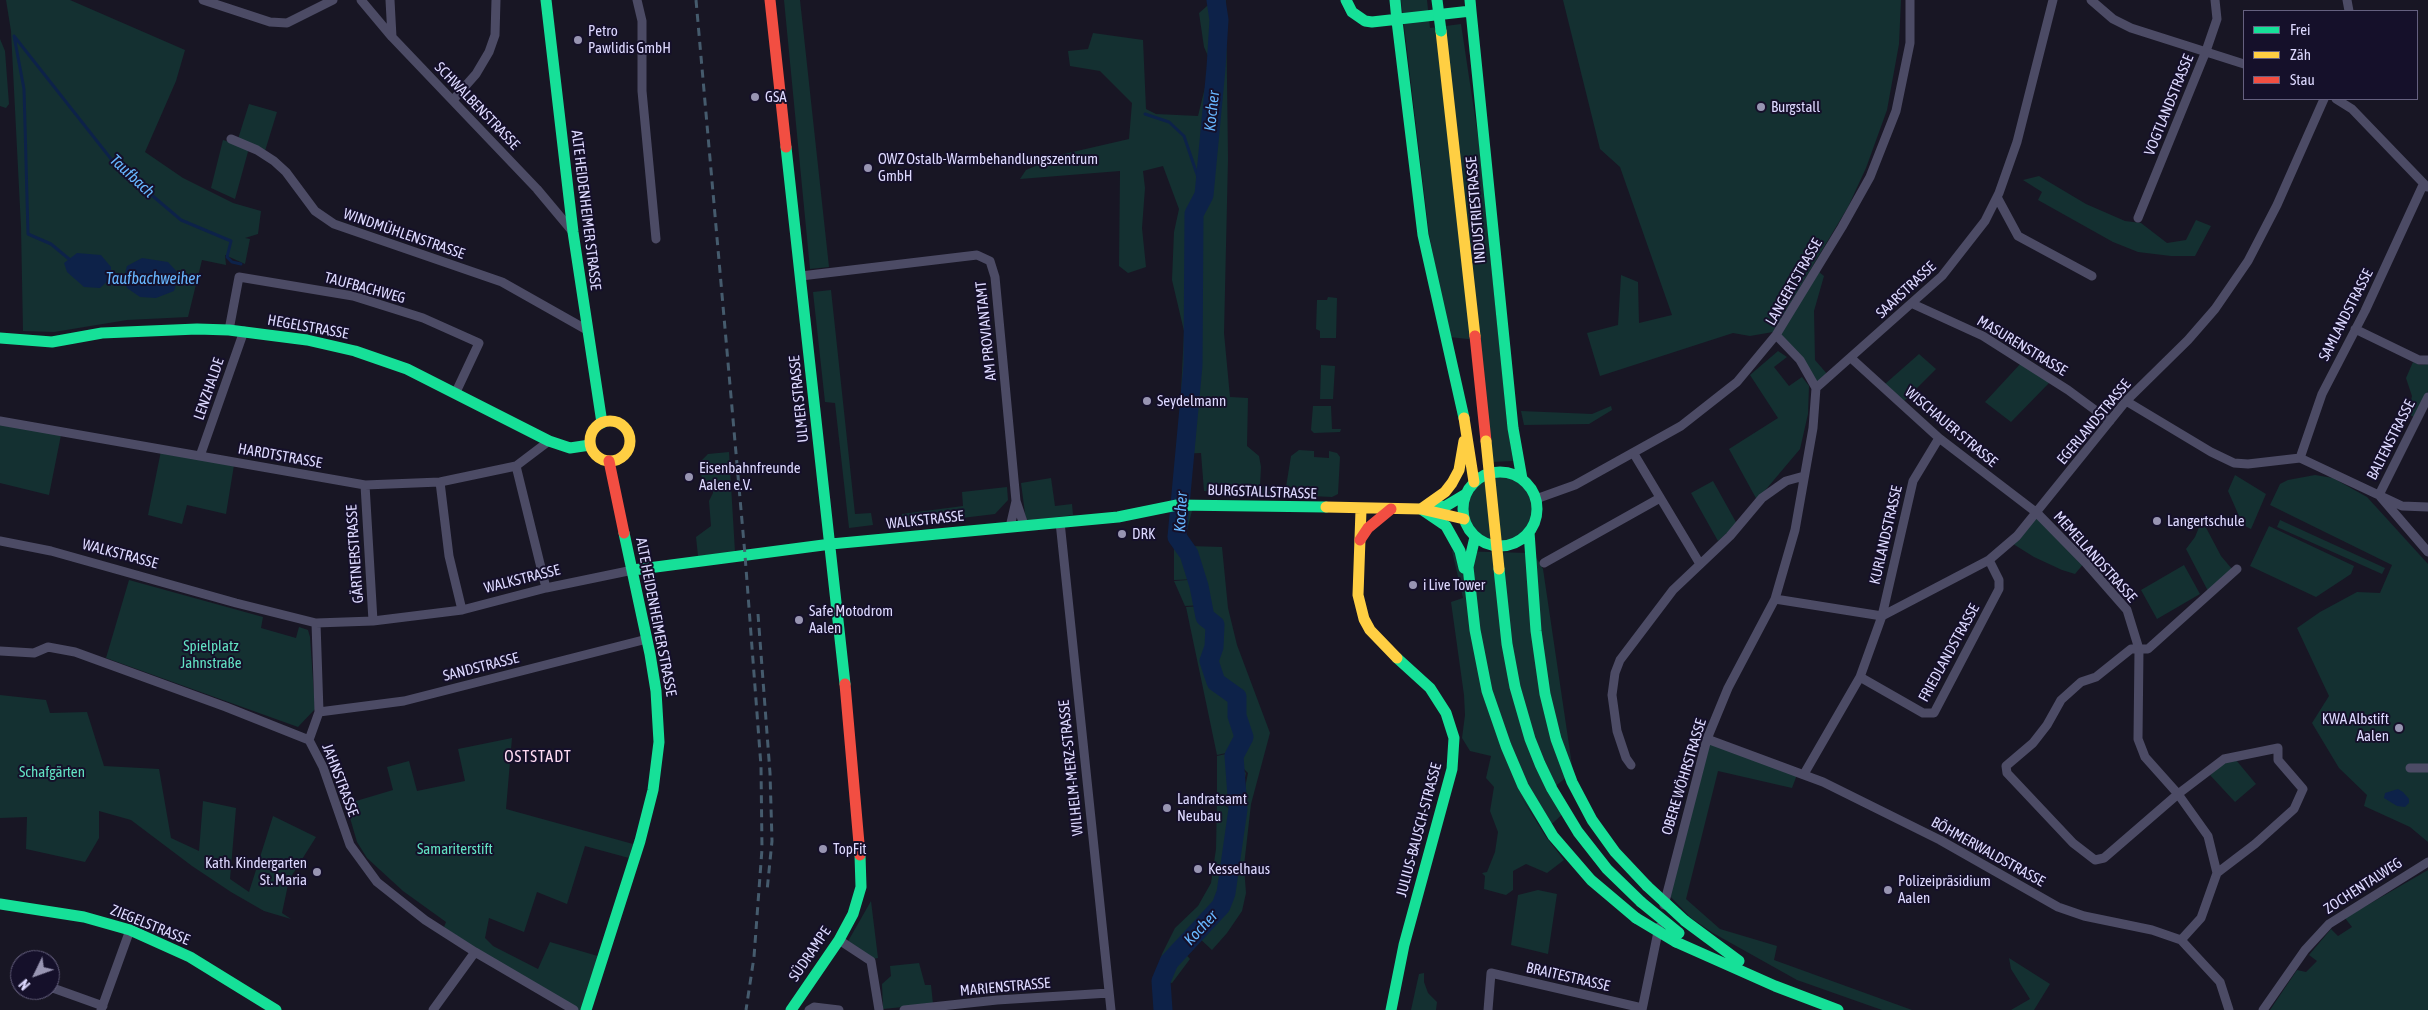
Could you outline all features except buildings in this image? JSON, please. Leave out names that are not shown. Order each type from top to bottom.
[{"type":"main road","name":"ALTE HEIDENHEIMER STRASSE","points":[[546,0],[573,232],[602,423]]},
{"type":"main road","name":"ULMER STRASSE","points":[[770,0],[831,544],[862,856],[861,887],[853,914]]},
{"type":"main road","name":"INDUSTRIESTRASSE","points":[[1346,0],[1352,12],[1364,20],[1372,22],[1397,21],[1470,6],[1513,428],[1522,479]]},
{"type":"main road","points":[[1395,0],[1423,235],[1465,424],[1474,482]]},
{"type":"main road","points":[[1438,0],[1507,644],[1515,687],[1530,739],[1540,764],[1552,789],[1578,832],[1607,869],[1677,937]]},
{"type":"main road","name":"HEGELSTRASSE","points":[[0,338],[52,342],[102,332],[229,330],[307,340],[355,351],[407,369],[456,392],[549,441],[570,448],[590,445]]},
{"type":"main road","points":[[608,421],[620,424],[628,432],[630,438],[628,450],[615,461],[609,461],[597,456],[590,445],[592,432],[602,423],[608,421]]},
{"type":"main road","points":[[1421,509],[1445,492],[1459,470],[1465,424]]},
{"type":"main road","name":"ALTE HEIDENHEIMER STRASSE","points":[[586,1010],[640,842],[653,790],[659,742],[656,691],[647,639],[609,461]]},
{"type":"main road","points":[[1502,472],[1522,479],[1536,499],[1536,516],[1529,532],[1520,540],[1503,546],[1485,543],[1475,537],[1464,519],[1463,506],[1466,494],[1474,482],[1482,476],[1502,472]]},
{"type":"main road","points":[[1421,509],[1446,506],[1466,494]]},
{"type":"main road","name":"BURGSTALLSTRASSE","points":[[1060,522],[1118,517],[1176,505],[1361,510],[1421,509],[1464,519]]},
{"type":"main road","points":[[1360,540],[1368,528],[1390,509]]},
{"type":"main road","points":[[1421,509],[1446,526],[1460,551],[1468,584],[1487,690],[1506,746],[1523,786],[1548,828],[1571,859],[1605,894],[1636,918],[1776,986],[1838,1010]]},
{"type":"main road","name":"JULIUS-BAUSCH-STRASSE","points":[[1361,510],[1358,596],[1364,619],[1376,638],[1430,688],[1446,712],[1454,738],[1452,769],[1404,945],[1391,1010]]},
{"type":"main road","name":"WALKSTRASSE","points":[[633,570],[831,544],[1060,522]]},
{"type":"main road","points":[[1529,532],[1536,630],[1545,694],[1556,739],[1572,782],[1592,820],[1615,852],[1647,886],[1685,921],[1776,986]]},
{"type":"main road","points":[[1468,584],[1468,567],[1475,537]]},
{"type":"main road","name":"ZIEGELSTRASSE","points":[[0,904],[84,917],[130,930],[190,957],[276,1010]]},
{"type":"main road","name":"SÜDRAMPE","points":[[791,1010],[839,940],[853,914]]},
{"type":"street","points":[[204,0],[270,22],[287,23],[333,0]]},
{"type":"street","name":"SCHWALBENSTRASSE","points":[[361,0],[392,37],[537,189],[573,232]]},
{"type":"street","points":[[390,0],[392,37]]},
{"type":"street","points":[[453,100],[476,74],[489,52],[495,35],[496,0]]},
{"type":"street","points":[[637,0],[642,21],[642,91],[656,239]]},
{"type":"street","name":"LANGERTSTRASSE","points":[[1816,388],[1800,360],[1776,335],[1833,243],[1870,176],[1896,111],[1910,43],[1910,0]]},
{"type":"street","name":"SAARSTRASSE","points":[[1816,388],[1913,304],[1942,276],[1985,221],[1997,197],[2017,142],[2053,0]]},
{"type":"street","points":[[2091,0],[2113,19],[2131,28],[2243,64]]},
{"type":"street","name":"VOGTLANDSTRASSE","points":[[2138,218],[2206,51],[2217,19],[2215,0]]},
{"type":"street","name":"EGERLANDSTRASSE","points":[[1882,616],[1989,560],[2016,536],[2037,513],[2126,401],[2210,315],[2248,262],[2277,205],[2324,100]]},
{"type":"street","points":[[2338,100],[2352,108],[2426,186]]},
{"type":"street","name":"WINDMÜHLENSTRASSE","points":[[231,139],[257,150],[274,160],[286,172],[316,211],[334,224],[502,282],[587,330]]},
{"type":"street","name":"SAMLANDSTRASSE","points":[[2300,458],[2322,394],[2426,186]]},
{"type":"street","points":[[1997,197],[2018,236],[2092,276]]},
{"type":"street","name":"AM PROVIANTAMT","points":[[801,276],[977,255],[990,261],[995,277],[1016,500],[1024,525]]},
{"type":"street","name":"TAUFBACHWEG","points":[[229,330],[239,277],[353,296],[423,318],[479,343],[456,392]]},
{"type":"street","name":"MASURENSTRASSE","points":[[1913,304],[1983,336],[2068,390],[2110,421]]},
{"type":"street","points":[[2355,329],[2419,360],[2428,360]]},
{"type":"street","name":"LENZHALDE","points":[[200,456],[244,331]]},
{"type":"street","points":[[1536,499],[1569,488],[1634,454],[1681,426],[1709,406],[1737,382],[1776,335]]},
{"type":"street","name":"WISCHAUER STRASSE","points":[[1851,358],[1939,438],[2037,513]]},
{"type":"street","points":[[1631,765],[1623,752],[1617,731],[1612,695],[1620,660],[1673,590],[1730,536],[1762,498],[1786,481],[1804,476],[1814,428],[1816,388]]},
{"type":"street","name":"BALTENSTRASSE","points":[[2379,495],[2428,397]]},
{"type":"street","points":[[2126,401],[2210,452],[2234,463],[2248,464],[2300,458],[2402,506],[2428,507]]},
{"type":"street","name":"HARDTSTRASSE","points":[[0,422],[364,485],[440,482],[516,466],[549,441]]},
{"type":"street","name":"KURLANDSTRASSE","points":[[1882,616],[1898,539],[1913,481],[1939,438]]},
{"type":"street","points":[[1634,454],[1700,564]]},
{"type":"street","points":[[516,466],[546,588]]},
{"type":"street","name":"OBERE WÖHRSTRASSE","points":[[1642,1009],[1674,861],[1707,739],[1728,688],[1775,600],[1795,530],[1804,476]]},
{"type":"street","points":[[440,482],[449,556],[462,610]]},
{"type":"street","name":"GÄRTNERSTRASSE","points":[[364,485],[373,621]]},
{"type":"street","points":[[2379,495],[2428,552]]},
{"type":"street","points":[[1544,563],[1660,498]]},
{"type":"street","name":"AM PROVIANTAMT","points":[[1010,526],[1016,500]]},
{"type":"street","name":"MEMELLANDSTRASSE","points":[[2037,513],[2128,610],[2139,649],[2138,739],[2145,757],[2178,794],[2208,836],[2218,873]]},
{"type":"street","name":"WILHELM-MERZ-STRASSE","points":[[1060,522],[1111,1010]]},
{"type":"street","name":"WALKSTRASSE","points":[[0,541],[52,551],[236,603],[316,623],[373,621],[462,610],[546,588],[633,570]]},
{"type":"street","name":"FRIEDLANDSTRASSE","points":[[1860,677],[1923,713],[1934,714],[1999,589],[1998,580],[1989,560]]},
{"type":"street","points":[[2181,940],[2201,918],[2218,873],[2255,844],[2294,809],[2302,789],[2278,760],[2278,748],[2224,759],[2178,794],[2104,858],[2095,860],[2073,843],[2007,773],[2006,766],[2033,743],[2047,725],[2061,700],[2081,682],[2096,678],[2131,649],[2148,649],[2237,569]]},
{"type":"street","points":[[1775,600],[1882,616],[1860,677],[1804,774]]},
{"type":"street","points":[[310,740],[319,712],[316,623]]},
{"type":"street","name":"SANDSTRASSE","points":[[319,712],[404,701],[647,639]]},
{"type":"street","name":"JAHNSTRASSE","points":[[0,651],[34,653],[48,647],[75,652],[310,740],[323,767],[339,818],[357,858],[379,884],[425,920],[475,952],[574,1010]]},
{"type":"street","name":"BÖHMERWALDSTRASSE","points":[[1707,739],[1804,774],[1940,840],[2058,907],[2084,916],[2152,930],[2181,940],[2220,982],[2229,1010]]},
{"type":"street","points":[[2410,768],[2428,768]]},
{"type":"street","name":"ZOCHENTALWEG","points":[[2263,1010],[2305,950],[2329,924],[2428,862]]},
{"type":"street","points":[[60,991],[102,1008],[130,930]]},
{"type":"street","points":[[839,940],[871,961],[879,1010]]},
{"type":"street","points":[[432,1010],[475,952]]},
{"type":"street","name":"BRAITESTRASSE","points":[[1488,1010],[1490,977],[1492,973],[1642,1009]]},
{"type":"street","name":"MARIENSTRASSE","points":[[904,1010],[997,1000],[1109,993]]},
{"type":"street","points":[[808,1010],[814,1007],[839,1010]]},
{"type":"green space","points":[[6,0],[70,0],[185,50],[176,81],[145,152],[183,178],[233,203],[261,211],[258,234],[245,238],[250,239],[245,264],[225,255],[226,265],[202,260],[188,317],[127,320],[54,332],[23,331],[21,227],[11,31]]},
{"type":"green space","points":[[784,0],[800,0],[829,267],[810,269]]},
{"type":"green space","points":[[1214,0],[1226,0],[1228,159],[1224,333],[1230,397],[1248,398],[1247,446],[1259,456],[1261,467],[1260,486],[1286,487],[1291,456],[1299,450],[1314,451],[1314,457],[1329,458],[1329,451],[1337,453],[1340,457],[1338,494],[1332,497],[1204,491],[1201,453],[1178,454],[1184,331],[1172,280],[1174,232],[1179,209],[1163,166],[1143,171],[1145,188],[1142,228],[1146,267],[1128,273],[1119,266],[1120,171],[1020,179],[1026,170],[1064,154],[1129,139],[1132,103],[1100,71],[1070,66],[1068,51],[1088,49],[1093,33],[1143,40],[1146,109],[1156,114],[1198,116],[1211,63],[1204,47],[1199,13]]},
{"type":"green space","points":[[1401,0],[1427,0],[1430,28],[1461,24],[1479,143],[1507,423],[1513,461],[1491,462],[1477,340],[1449,337],[1429,234]]},
{"type":"green space","name":"Burgstall","points":[[1563,0],[1901,0],[1899,44],[1887,110],[1866,168],[1848,207],[1773,332],[1750,336],[1733,333],[1600,376],[1587,333],[1618,325],[1621,275],[1638,282],[1639,323],[1672,315],[1620,167],[1600,149]]},
{"type":"green space","points":[[0,39],[5,51],[9,104],[6,108],[0,106]]},
{"type":"green space","points":[[249,104],[277,112],[265,151],[238,139]]},
{"type":"green space","points":[[223,140],[249,148],[235,199],[211,188]]},
{"type":"green space","points":[[2039,176],[2086,204],[2125,221],[2141,223],[2167,243],[2186,240],[2196,220],[2211,226],[2195,256],[2171,256],[2138,252],[2113,242],[2038,200],[2042,192],[2023,180]]},
{"type":"green space","points":[[1819,272],[1824,276],[1814,311],[1815,360],[1828,375],[1818,385],[1779,335]]},
{"type":"green space","points":[[831,290],[855,514],[871,513],[873,525],[849,528],[835,403],[825,402],[813,292]]},
{"type":"green space","points":[[1328,297],[1337,298],[1336,338],[1320,338],[1320,331],[1316,329],[1317,300],[1327,300]]},
{"type":"green space","points":[[1778,351],[1787,357],[1774,367],[1789,386],[1802,377],[1809,386],[1808,414],[1800,449],[1757,500],[1729,449],[1778,418],[1750,375]]},
{"type":"green space","points":[[1919,354],[1936,369],[1904,401],[1885,384]]},
{"type":"green space","points":[[2022,362],[2050,382],[2011,422],[1985,402]]},
{"type":"green space","points":[[2413,362],[2420,365],[2428,364],[2428,391],[2416,418],[2408,414],[2412,396],[2406,378]]},
{"type":"green space","points":[[1321,365],[1335,366],[1333,399],[1320,399]]},
{"type":"green space","points":[[1313,406],[1331,406],[1332,429],[1341,429],[1340,432],[1314,433],[1311,430]]},
{"type":"green space","points":[[1611,406],[1612,410],[1589,424],[1524,425],[1521,411],[1592,414]]},
{"type":"green space","points":[[0,424],[61,435],[49,495],[0,483]]},
{"type":"green space","points":[[161,451],[234,465],[226,514],[187,505],[182,524],[148,515]]},
{"type":"green space","points":[[729,452],[735,552],[698,556],[696,537],[711,526],[709,501],[713,493],[712,484],[702,479],[699,463],[708,454]]},
{"type":"green space","points":[[2235,475],[2266,494],[2251,529],[2243,525],[2228,491]]},
{"type":"green space","points":[[2315,475],[2333,478],[2367,497],[2428,564],[2428,842],[2410,827],[2364,806],[2367,795],[2339,768],[2312,723],[2329,696],[2297,628],[2320,612],[2357,592],[2380,593],[2392,565],[2270,505],[2280,484],[2288,480]]},
{"type":"green space","points":[[1500,476],[1513,479],[1523,486],[1530,496],[1533,509],[1530,522],[1523,532],[1513,539],[1500,542],[1487,539],[1477,532],[1470,522],[1467,509],[1470,496],[1477,486],[1487,479]]},
{"type":"green space","points":[[1051,478],[1055,506],[1072,504],[1073,515],[1026,521],[1021,483]]},
{"type":"green space","points":[[1713,481],[1737,524],[1718,541],[1691,493]]},
{"type":"green space","points":[[1007,487],[1008,500],[995,514],[904,525],[902,514],[963,506],[962,492]]},
{"type":"green space","points":[[1193,507],[1186,534],[1199,578],[1195,554],[1190,546],[1222,547],[1228,608],[1237,645],[1270,733],[1251,804],[1244,866],[1246,893],[1242,911],[1227,933],[1212,950],[1197,936],[1182,950],[1190,959],[1172,983],[1153,980],[1162,954],[1175,928],[1198,906],[1211,883],[1216,849],[1217,800],[1234,812],[1242,802],[1248,773],[1236,761],[1236,756],[1246,736],[1238,716],[1238,696],[1218,681],[1211,661],[1215,647],[1216,625],[1207,616],[1204,605],[1185,606],[1174,581],[1200,579],[1174,580],[1171,508]]},
{"type":"green space","points":[[2037,513],[2085,562],[2075,574],[2034,557],[2010,542]]},
{"type":"green space","points":[[2202,520],[2221,556],[2232,569],[2208,591],[2186,549],[2195,537]]},
{"type":"green space","points":[[2280,520],[2385,568],[2382,574],[2277,527]]},
{"type":"green space","points":[[2269,526],[2354,566],[2351,574],[2316,597],[2250,566]]},
{"type":"green space","points":[[1452,551],[1530,553],[1534,554],[1543,569],[1573,772],[1552,789],[1565,812],[1544,831],[1520,795],[1546,837],[1564,860],[1547,873],[1526,864],[1513,871],[1513,890],[1506,895],[1484,889],[1485,876],[1482,873],[1487,872],[1495,852],[1498,832],[1490,811],[1494,787],[1486,778],[1491,756],[1470,751],[1462,738],[1465,715],[1464,695],[1451,602],[1463,598]]},
{"type":"green space","points":[[2184,565],[2200,594],[2157,619],[2141,590]]},
{"type":"green space","name":"Spielplatz Jahnstraße","points":[[129,580],[263,617],[261,628],[296,638],[299,627],[308,630],[315,709],[298,727],[106,658]]},
{"type":"green space","points":[[1202,606],[1204,617],[1213,626],[1212,647],[1207,661],[1215,683],[1235,698],[1235,717],[1242,737],[1233,757],[1226,753],[1217,755],[1186,607]]},
{"type":"green space","name":"Schafgärten","points":[[0,695],[46,700],[50,713],[87,712],[104,766],[159,769],[171,838],[199,851],[203,801],[236,808],[230,879],[249,892],[273,816],[316,837],[289,880],[282,913],[291,919],[264,911],[231,892],[192,866],[131,820],[99,811],[99,838],[85,862],[26,849],[27,817],[0,818]]},
{"type":"green space","name":"Samariterstift","points":[[512,738],[506,809],[633,844],[629,858],[585,846],[567,904],[537,892],[524,932],[489,918],[485,938],[493,946],[538,969],[550,942],[601,957],[584,1010],[579,1010],[488,957],[444,927],[446,922],[403,891],[367,858],[357,842],[346,804],[393,790],[387,767],[409,761],[417,791],[465,781],[458,749]]},
{"type":"green space","points":[[1707,739],[1798,772],[1792,788],[1718,771],[1686,899],[1720,929],[1777,946],[1774,960],[1912,1010],[1882,1010],[1797,980],[1713,933],[1691,918],[1666,892]]},
{"type":"green space","points":[[1226,754],[1246,773],[1240,801],[1233,811],[1217,798],[1217,756]]},
{"type":"green space","points":[[2236,760],[2256,784],[2235,802],[2210,775],[2225,762]]},
{"type":"green space","points":[[2428,870],[2428,1010],[2270,1010],[2297,970],[2306,972],[2317,961],[2309,955],[2331,929],[2338,936],[2352,927],[2345,918]]},
{"type":"green space","points":[[1538,890],[1557,894],[1548,954],[1511,945],[1518,895]]},
{"type":"green space","points":[[871,901],[878,958],[872,959],[847,943]]},
{"type":"green space","points":[[2009,958],[2050,984],[2034,1010],[2011,1010],[2030,999],[2011,969]]},
{"type":"green space","points":[[919,963],[925,985],[931,985],[933,1004],[883,1009],[882,984],[891,976],[890,966]]},
{"type":"green space","points":[[1424,973],[1424,982],[1428,993],[1437,1002],[1436,1010],[1411,1010],[1419,974]]},
{"type":"water","name":"Taufbachweiher","points":[[77,253],[101,255],[111,267],[111,278],[100,288],[84,287],[67,272],[64,263]]},
{"type":"water","name":"Taufbachweiher","points":[[142,258],[168,262],[179,274],[174,291],[156,298],[140,297],[127,288],[124,277],[127,266]]},
{"type":"water","points":[[2398,789],[2409,799],[2409,803],[2405,807],[2397,806],[2384,798],[2385,793]]},
{"type":"waterway","name":"Kocher","points":[[1163,1010],[1161,981],[1169,962],[1221,906],[1226,893],[1238,809],[1234,756],[1244,737],[1237,716],[1237,697],[1216,682],[1209,661],[1214,647],[1215,625],[1205,617],[1199,586],[1189,554],[1177,537],[1193,365],[1194,214],[1204,195],[1219,20],[1216,0]]},
{"type":"waterway","name":"Taufbach","points":[[14,36],[115,164],[181,220],[231,241],[227,257],[232,262],[241,264]]},
{"type":"waterway","points":[[14,36],[24,89],[28,234],[51,244],[69,259]]},
{"type":"waterway","points":[[1145,114],[1169,122],[1184,136],[1204,195]]},
{"type":"railway","points":[[696,0],[745,555],[761,766],[762,849],[754,957],[746,1010]]},
{"type":"railway","points":[[758,614],[770,773],[772,841],[767,891]]},
{"type":"traffic: fast","points":[[546,0],[573,232],[602,423]]},
{"type":"traffic: fast","points":[[1346,0],[1352,12],[1365,21],[1372,22],[1471,11],[1513,428],[1522,479]]},
{"type":"traffic: fast","points":[[1395,0],[1397,21]]},
{"type":"traffic: fast","points":[[1437,0],[1441,31]]},
{"type":"traffic: fast","points":[[1470,0],[1471,11]]},
{"type":"traffic: fast","points":[[1397,21],[1423,235],[1464,418]]},
{"type":"traffic: fast","points":[[786,147],[845,684]]},
{"type":"traffic: fast","points":[[0,338],[52,342],[102,333],[197,329],[229,330],[307,340],[355,351],[407,369],[549,441],[570,448],[590,445]]},
{"type":"traffic: fast","points":[[1500,472],[1514,475],[1526,483],[1534,495],[1537,509],[1534,523],[1526,535],[1514,543],[1500,546],[1486,543],[1474,535],[1466,523],[1463,509],[1466,495],[1474,483],[1486,475],[1500,472]]},
{"type":"traffic: fast","points":[[1433,507],[1446,506],[1466,494]]},
{"type":"traffic: fast","points":[[633,570],[831,544],[1118,517],[1177,505],[1326,507]]},
{"type":"traffic: fast","points":[[1421,509],[1446,526],[1460,551],[1464,568]]},
{"type":"traffic: fast","points":[[1529,532],[1536,631],[1545,694],[1556,739],[1572,782],[1592,820],[1615,852],[1647,886]]},
{"type":"traffic: fast","points":[[586,1010],[640,841],[653,790],[659,742],[656,691],[650,654],[624,533]]},
{"type":"traffic: fast","points":[[1475,537],[1468,567],[1475,630],[1487,691],[1506,746],[1523,786],[1553,836],[1591,880],[1636,918]]},
{"type":"traffic: fast","points":[[1499,569],[1507,644],[1515,687],[1530,739],[1540,764],[1552,789],[1578,832],[1607,869],[1641,902]]},
{"type":"traffic: fast","points":[[1391,1010],[1404,945],[1452,769],[1454,738],[1446,713],[1430,688],[1397,658]]},
{"type":"traffic: fast","points":[[791,1010],[839,940],[853,914],[861,887],[860,855]]},
{"type":"traffic: fast","points":[[1647,886],[1685,921]]},
{"type":"traffic: fast","points":[[1641,902],[1679,933]]},
{"type":"traffic: fast","points":[[0,904],[84,917],[130,930],[190,957],[276,1010]]},
{"type":"traffic: fast","points":[[1636,918],[1676,942]]},
{"type":"traffic: fast","points":[[1685,921],[1739,961]]},
{"type":"traffic: fast","points":[[1676,942],[1775,986],[1838,1010]]},
{"type":"traffic: slow","points":[[1441,31],[1475,336]]},
{"type":"traffic: slow","points":[[1464,418],[1474,482]]},
{"type":"traffic: slow","points":[[606,421],[614,421],[621,424],[627,430],[630,441],[627,452],[621,458],[614,461],[606,461],[599,458],[593,452],[590,445],[590,437],[593,430],[599,424],[606,421]]},
{"type":"traffic: slow","points":[[1421,509],[1445,492],[1452,483],[1459,470],[1464,441]]},
{"type":"traffic: slow","points":[[1486,441],[1499,569]]},
{"type":"traffic: slow","points":[[1326,507],[1421,509],[1464,519]]},
{"type":"traffic: slow","points":[[1361,510],[1358,595],[1364,619],[1370,630],[1397,658]]},
{"type":"traffic: jam","points":[[770,0],[786,147]]},
{"type":"traffic: jam","points":[[1475,336],[1486,441]]},
{"type":"traffic: jam","points":[[609,461],[624,533]]},
{"type":"traffic: jam","points":[[1360,540],[1368,528],[1391,509]]},
{"type":"traffic: jam","points":[[845,684],[860,855]]},
{"type":"place","name":"Petro Pawlidis GmbH","points":[[578,40]]},
{"type":"place","name":"GSA","points":[[755,97]]},
{"type":"place","name":"Burgstall","points":[[1761,107]]},
{"type":"place","name":"OWZ Ostalb-Warmbehandlungszentrum GmbH","points":[[868,168]]},
{"type":"place","name":"Seydelmann","points":[[1147,401]]},
{"type":"place","name":"Eisenbahnfreunde Aalen e.V.","points":[[689,477]]},
{"type":"place","name":"Langertschule","points":[[2157,521]]},
{"type":"place","name":"DRK","points":[[1122,534]]},
{"type":"place","name":"i Live Tower","points":[[1413,585]]},
{"type":"place","name":"Safe Motodrom Aalen","points":[[799,620]]},
{"type":"place","name":"KWA Albstift Aalen","points":[[2399,728]]},
{"type":"place","name":"Landratsamt Neubau","points":[[1167,808]]},
{"type":"place","name":"TopFit","points":[[823,849]]},
{"type":"place","name":"Kesselhaus","points":[[1198,869]]},
{"type":"place","name":"Kath. Kindergarten St. Maria","points":[[317,872]]},
{"type":"place","name":"Polizeipräsidium Aalen","points":[[1888,890]]},
{"type":"district","name":"OSTSTADT","points":[[538,757]]}]
